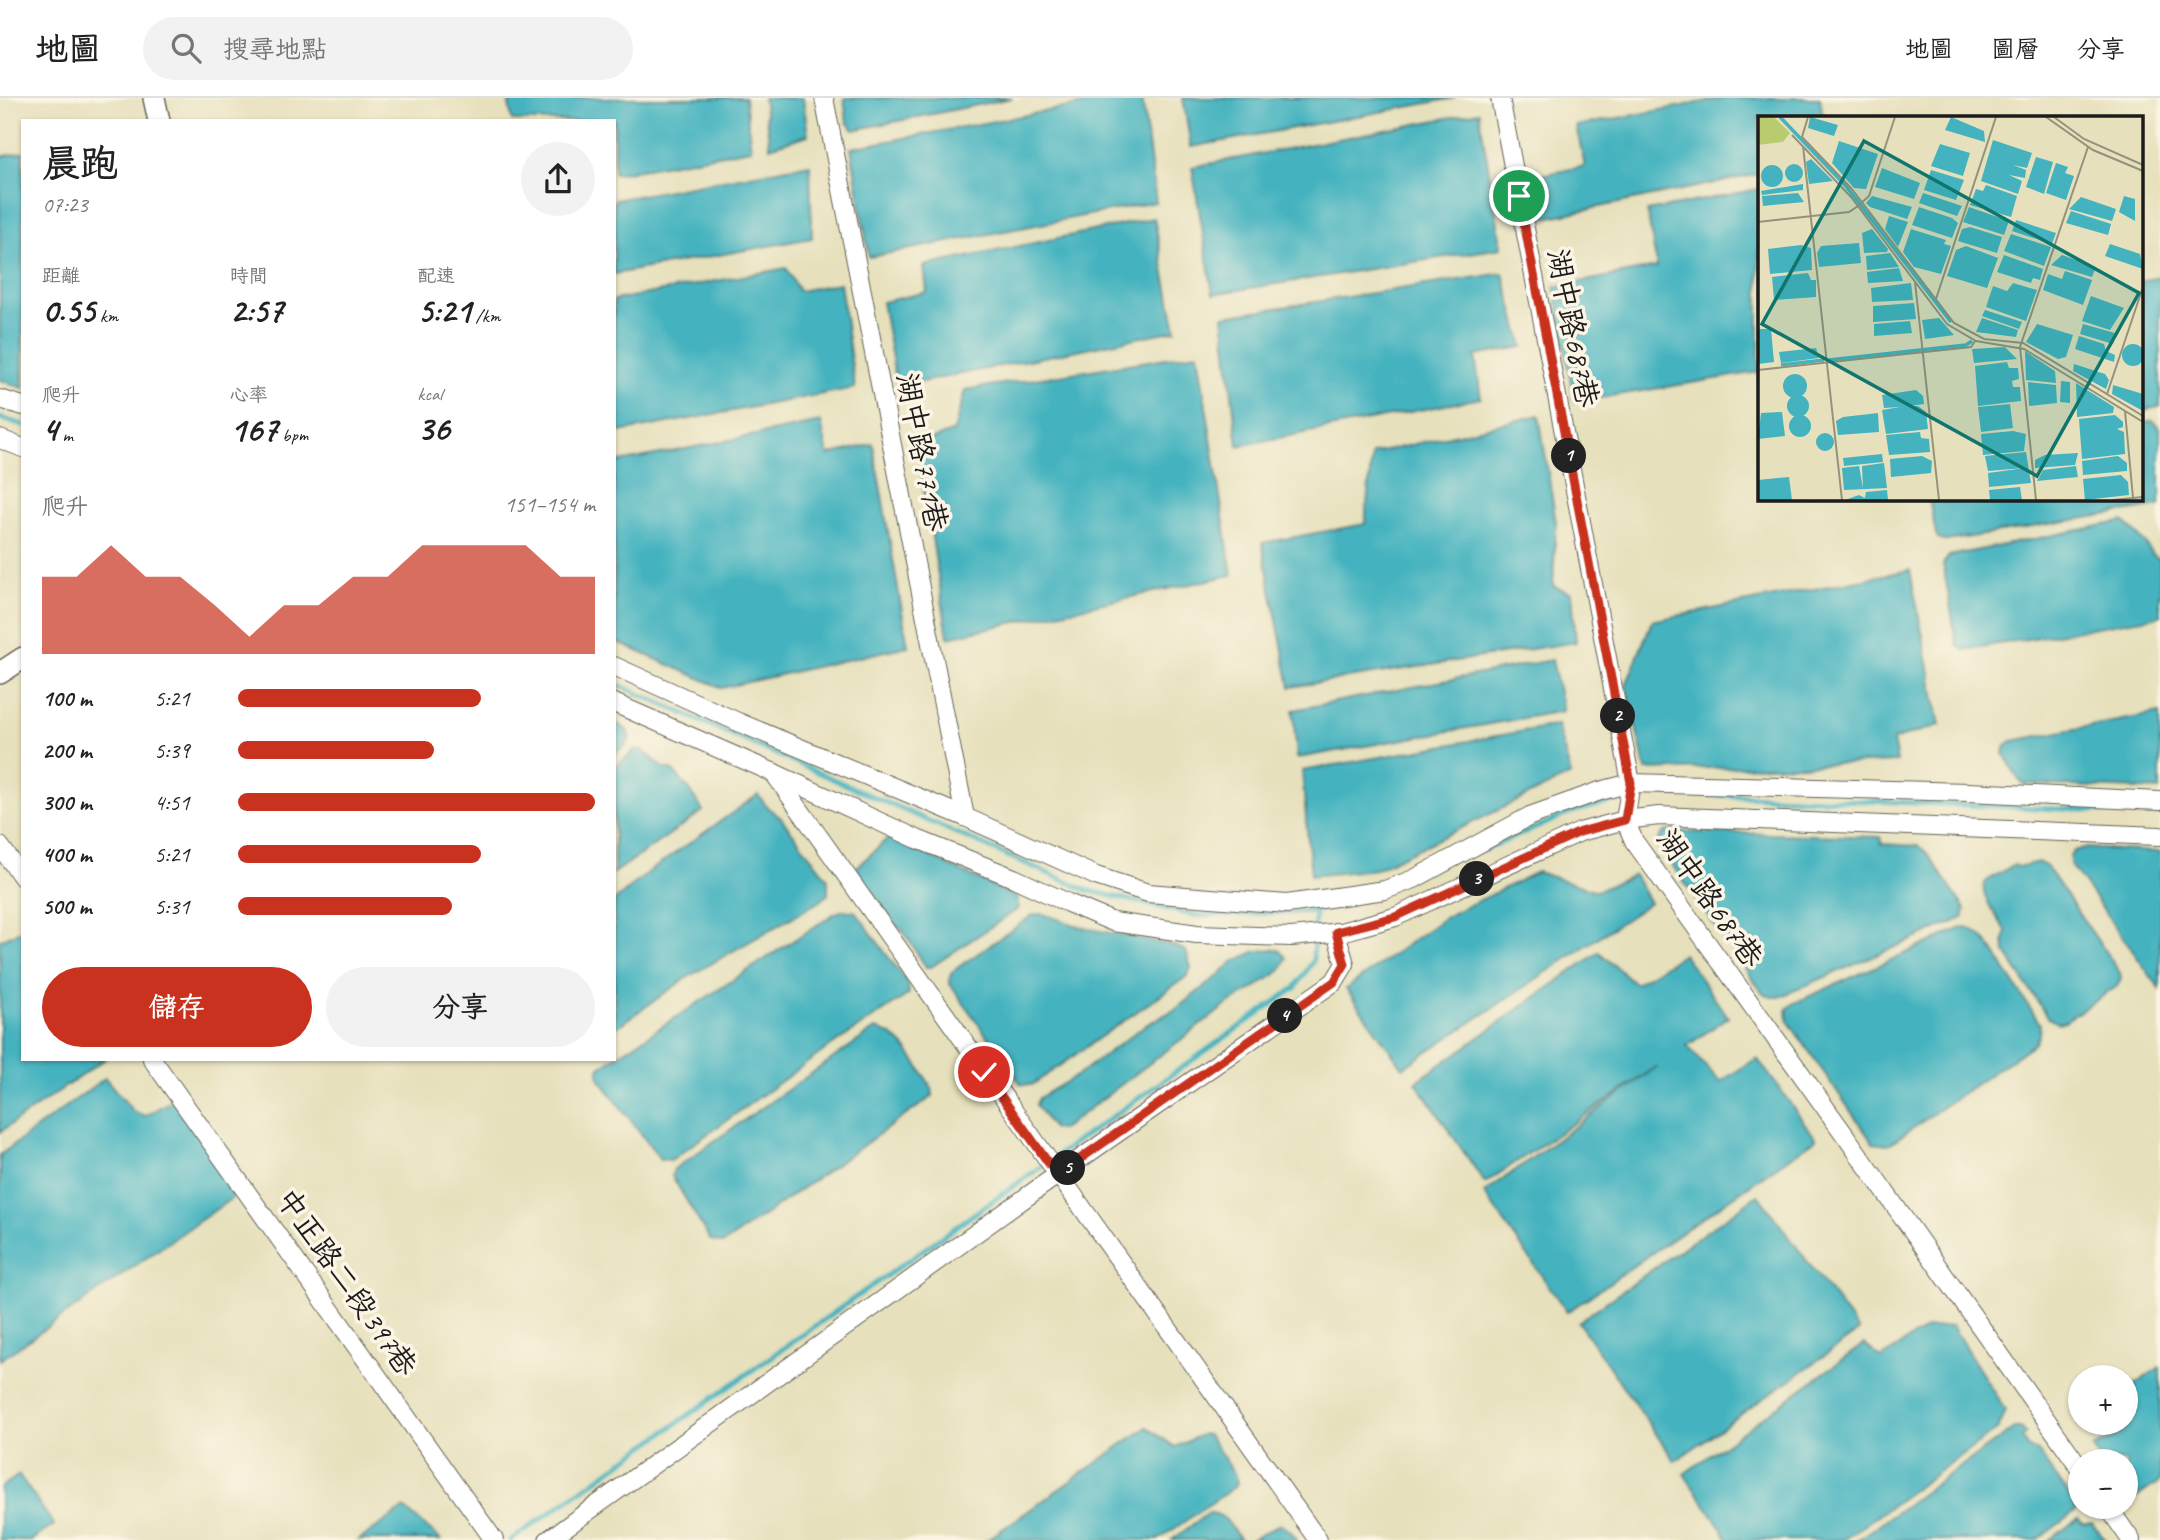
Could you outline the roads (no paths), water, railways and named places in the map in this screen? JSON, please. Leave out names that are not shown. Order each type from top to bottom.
[{"type":"street","points":[[154,98],[159,119]]},
{"type":"street","name":"湖中路771巷","points":[[824,98],[965,817]]},
{"type":"street","name":"湖中路687巷","points":[[1500,98],[1631,783],[1625,820],[1634,841],[2068,1451]]},
{"type":"street","points":[[0,399],[21,405]]},
{"type":"street","points":[[0,439],[21,447]]},
{"type":"street","points":[[0,673],[21,658]]},
{"type":"street","points":[[616,667],[1096,876],[1148,893],[1287,904],[1385,890],[1414,879],[1530,816],[1631,783],[2160,801]]},
{"type":"street","points":[[616,704],[917,839],[1113,922],[1197,934],[1291,937],[1336,932],[1395,917],[1580,832],[1625,820],[1659,816],[2160,836]]},
{"type":"street","points":[[772,772],[1318,1540]]},
{"type":"street","points":[[0,846],[21,874]]},
{"type":"street","points":[[548,1540],[1057,1175],[1334,982],[1345,964],[1336,932]]},
{"type":"street","name":"中正路二段397巷","points":[[153,1061],[494,1540]]},
{"type":"street","points":[[2116,1519],[2131,1540]]},
{"type":"water","points":[[508,98],[745,98],[751,149],[616,174],[616,119],[512,119]]},
{"type":"water","points":[[763,98],[803,98],[808,135],[770,147]]},
{"type":"water","points":[[844,98],[1012,98],[854,130],[847,122]]},
{"type":"water","points":[[1116,98],[1142,98],[1156,202],[869,257],[851,148]]},
{"type":"water","points":[[1183,98],[1455,98],[1191,147]]},
{"type":"water","points":[[1724,98],[1820,98],[1823,116],[1758,116],[1758,174],[1536,220],[1532,177],[1585,166],[1576,126]]},
{"type":"water","points":[[1479,112],[1502,248],[1213,294],[1192,167]]},
{"type":"water","points":[[21,152],[21,387],[0,380],[0,157]]},
{"type":"water","points":[[810,164],[812,238],[616,274],[616,200]]},
{"type":"water","points":[[1758,189],[1758,372],[1574,402],[1555,287],[1657,267],[1647,211]]},
{"type":"water","points":[[1154,218],[1176,330],[897,387],[882,302],[927,292],[924,266]]},
{"type":"water","points":[[786,268],[799,291],[840,283],[855,388],[616,433],[616,300]]},
{"type":"water","points":[[1503,273],[1523,347],[1475,356],[1481,398],[1238,446],[1223,316]]},
{"type":"water","points":[[2160,277],[2160,407],[2142,410],[2142,281]]},
{"type":"water","points":[[1198,353],[1232,575],[948,637],[917,445],[954,431],[965,390]]},
{"type":"water","points":[[1539,415],[1556,523],[1553,586],[1572,593],[1576,642],[1290,687],[1262,543],[1365,524],[1372,454]]},
{"type":"water","points":[[2153,420],[2160,428],[2160,506],[1946,541],[1938,538],[1929,500],[2142,500],[2142,423]]},
{"type":"water","points":[[821,422],[828,455],[873,444],[908,646],[722,688],[616,642],[616,463]]},
{"type":"water","points":[[2124,521],[2145,543],[2152,555],[2160,559],[2160,616],[1964,650],[1957,645],[1943,564],[1949,556]]},
{"type":"water","points":[[1910,570],[1940,725],[1893,740],[1897,762],[1646,770],[1626,685],[1652,621]]},
{"type":"water","points":[[1552,660],[1563,711],[1297,758],[1293,710]]},
{"type":"water","points":[[2160,713],[2160,790],[2024,784],[2018,779],[2004,753],[2006,745],[2012,741]]},
{"type":"water","points":[[616,723],[627,730],[630,738],[616,752]]},
{"type":"water","points":[[1557,725],[1571,775],[1376,869],[1311,876],[1302,771]]},
{"type":"water","points":[[635,750],[642,750],[664,768],[672,770],[689,789],[703,811],[616,872],[616,766]]},
{"type":"water","points":[[758,795],[767,807],[781,818],[828,879],[828,894],[822,900],[688,977],[616,1028],[616,899],[654,868]]},
{"type":"water","points":[[1669,831],[1881,837],[1882,844],[1918,846],[1926,852],[1965,909],[1963,918],[1779,997],[1771,997],[1762,992],[1660,848],[1659,839]]},
{"type":"water","points":[[889,837],[1018,898],[1018,909],[931,967],[926,967],[901,928],[897,927],[856,868]]},
{"type":"water","points":[[2084,848],[2160,852],[2160,989],[2070,864],[2070,855]]},
{"type":"water","points":[[2038,862],[2047,867],[2121,978],[2116,987],[2058,1023],[2048,1018],[2006,953],[2006,930],[1984,894],[1985,883],[1999,873],[2015,865],[2017,867]]},
{"type":"water","points":[[1537,872],[1597,891],[1634,875],[1650,903],[1403,1068],[1346,989],[1445,917]]},
{"type":"water","points":[[843,910],[856,912],[908,984],[909,994],[825,1050],[671,1160],[660,1159],[601,1081],[598,1075],[600,1067],[609,1061],[616,1061],[616,1057]]},
{"type":"water","points":[[1039,914],[1081,927],[1175,946],[1186,951],[1191,968],[1186,977],[1032,1085],[1021,1084],[950,984],[950,976],[953,971],[1033,915]]},
{"type":"water","points":[[1968,927],[1988,943],[2040,1024],[2039,1035],[2035,1043],[1888,1145],[1873,1143],[1788,1021],[1787,1009],[1794,1003]]},
{"type":"water","points":[[21,931],[21,1061],[102,1061],[0,1132],[0,940]]},
{"type":"water","points":[[1279,950],[1287,958],[1275,975],[1227,1005],[1061,1130],[1053,1129],[1036,1105],[1039,1098],[1078,1075],[1145,1025],[1176,1009],[1233,962],[1254,952]]},
{"type":"water","points":[[1599,952],[1635,984],[1683,954],[1728,1017],[1687,1046],[1720,1082],[1757,1058],[1816,1139],[1567,1312],[1484,1193],[1658,1066],[1485,1183],[1416,1082]]},
{"type":"water","points":[[875,1029],[901,1043],[932,1088],[933,1096],[723,1244],[710,1240],[672,1176],[674,1169]]},
{"type":"water","points":[[105,1078],[133,1111],[145,1116],[174,1099],[233,1185],[235,1192],[232,1198],[0,1360],[0,1155]]},
{"type":"water","points":[[1758,1195],[1859,1331],[1675,1461],[1578,1322]]},
{"type":"water","points":[[1952,1326],[2005,1410],[1998,1429],[1843,1540],[1729,1540],[1684,1474],[1864,1344],[1881,1358],[1927,1328]]},
{"type":"water","points":[[2160,1367],[2160,1481],[2138,1497],[2138,1449],[2093,1449],[2116,1435],[2138,1435],[2138,1382]]},
{"type":"water","points":[[1147,1427],[1175,1447],[1203,1434],[1208,1435],[1234,1473],[1237,1483],[1158,1540],[987,1540]]},
{"type":"water","points":[[2015,1428],[2021,1428],[2026,1434],[2022,1438],[2028,1448],[2038,1452],[2068,1494],[2068,1517],[2037,1540],[1857,1540]]},
{"type":"water","points":[[19,1475],[54,1525],[32,1540],[0,1540],[0,1488]]},
{"type":"water","points":[[404,1508],[441,1540],[359,1540]]},
{"type":"water","points":[[1208,1513],[1223,1518],[1240,1540],[1172,1540]]},
{"type":"water","points":[[2078,1519],[2083,1524],[2093,1524],[2105,1540],[2049,1540]]},
{"type":"water","points":[[1280,1524],[1297,1540],[1251,1540]]},
{"type":"waterway","points":[[0,418],[21,424]]},
{"type":"waterway","points":[[616,684],[1086,890],[1198,916],[1315,911],[1349,904]]},
{"type":"waterway","points":[[1485,850],[1572,812],[1648,792],[2160,813]]},
{"type":"waterway","points":[[511,1540],[1295,988],[1313,961],[1315,911]]}]
